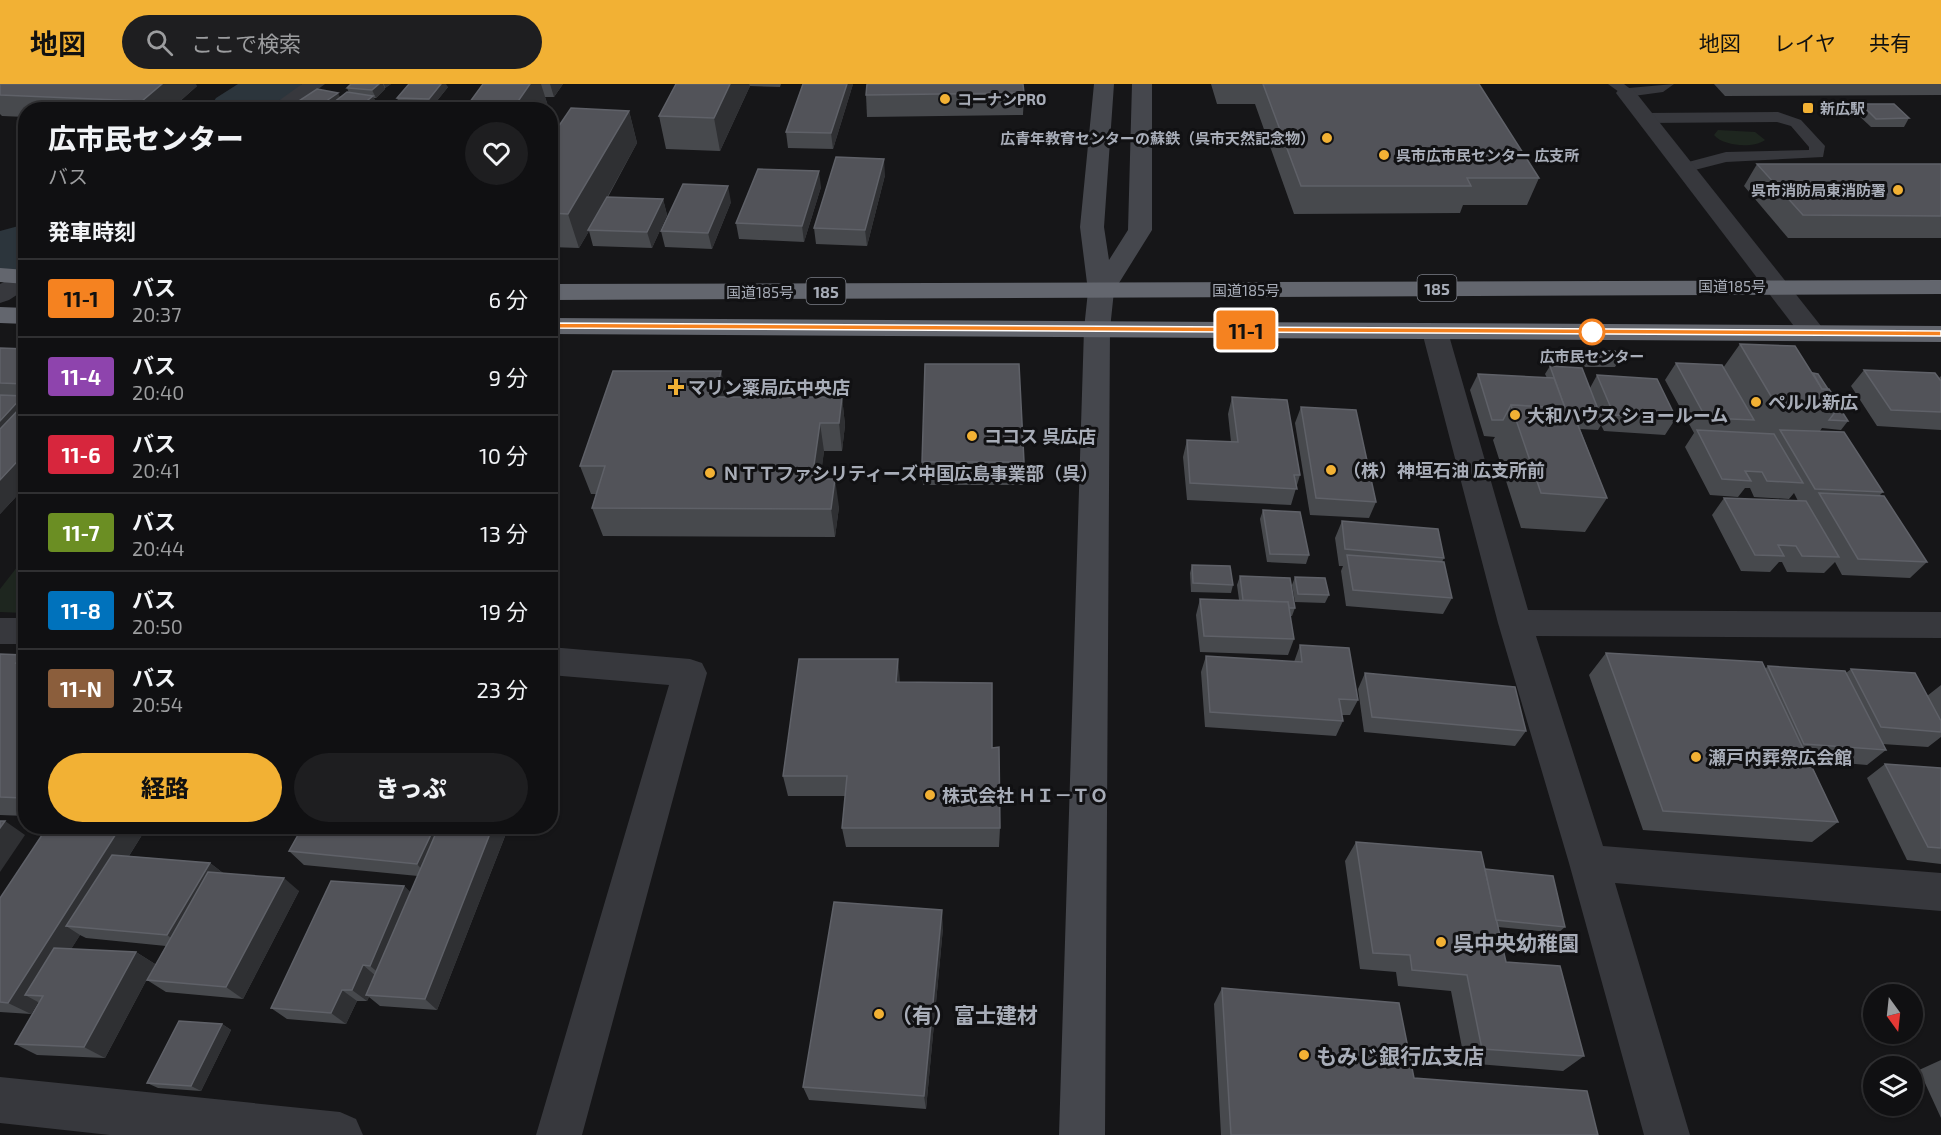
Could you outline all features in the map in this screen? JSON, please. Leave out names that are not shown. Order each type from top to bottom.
[{"type":"highway","name":"国道185号","points":[[558,292],[1941,287]]},
{"type":"highway","points":[[0,315],[18,316]]},
{"type":"highway","name":"国道185号","points":[[558,326],[1941,334]]},
{"type":"street","points":[[288,102],[315,84]]},
{"type":"street","points":[[1082,1135],[1097,329],[1101,291],[1092,227],[1104,84]]},
{"type":"street","points":[[1101,291],[1140,230],[1142,84]]},
{"type":"street","points":[[1621,89],[1812,332]]},
{"type":"street","points":[[1435,332],[1515,622],[1589,863],[1667,1135]]},
{"type":"street","points":[[1515,622],[1941,625]]},
{"type":"street","points":[[0,631],[18,631]]},
{"type":"street","points":[[558,662],[690,673],[559,1135]]},
{"type":"street","points":[[1589,863],[1941,892]]},
{"type":"street","points":[[0,1100],[260,1132],[340,1135]]},
{"type":"lane","points":[[1621,89],[1658,89],[1667,84]]},
{"type":"lane","points":[[1645,118],[1778,117],[1796,123],[1816,146],[1817,154],[1726,157],[1683,168]]},
{"type":"shaded area","points":[[1718,130],[1755,132],[1765,140],[1753,145],[1731,144],[1714,135]]},
{"type":"shaded area","points":[[18,566],[18,613],[0,612],[0,589]]},
{"type":"building","points":[[1,84],[162,84],[142,101],[0,95]]},
{"type":"building","points":[[351,84],[379,84],[372,90],[347,88]]},
{"type":"building","points":[[409,84],[441,84],[429,99],[397,98]]},
{"type":"building","points":[[483,84],[530,84],[518,102],[470,102]]},
{"type":"building","points":[[676,84],[730,84],[714,118],[659,116]]},
{"type":"building","points":[[803,84],[847,84],[831,133],[786,132]]},
{"type":"building","points":[[867,84],[1023,84],[1024,93],[866,95]]},
{"type":"building","name":"呉市広市民センター 広支所","points":[[1263,84],[1479,84],[1539,178],[1467,178],[1471,186],[1301,186]]},
{"type":"building","points":[[317,89],[338,93],[325,102],[297,102]]},
{"type":"building","points":[[347,92],[373,96],[365,102],[334,102]]},
{"type":"building","points":[[1861,104],[1894,104],[1909,118],[1876,119]]},
{"type":"building","points":[[571,108],[629,111],[568,214],[558,213],[558,127]]},
{"type":"building","points":[[836,157],[884,159],[865,230],[814,228]]},
{"type":"building","points":[[1757,164],[1941,164],[1941,216],[1803,215]]},
{"type":"building","points":[[758,169],[819,171],[802,226],[736,223]]},
{"type":"building","points":[[683,184],[728,186],[708,233],[661,231]]},
{"type":"building","points":[[607,197],[663,199],[647,232],[588,230]]},
{"type":"building","points":[[1740,344],[1795,346],[1822,389],[1829,389],[1840,406],[1775,403]]},
{"type":"building","points":[[0,348],[18,349],[18,384],[0,383]]},
{"type":"building","points":[[1585,351],[1615,351],[1620,358],[1590,358]]},
{"type":"building","points":[[1676,363],[1722,365],[1754,420],[1706,418]]},
{"type":"building","name":"ココス 呉広店","points":[[925,364],[1019,364],[1024,462],[922,462]]},
{"type":"building","points":[[1550,366],[1582,368],[1603,422],[1576,420],[1571,408],[1565,408]]},
{"type":"building","points":[[1864,370],[1935,373],[1941,381],[1941,412],[1891,410]]},
{"type":"building","name":"ＮＴＴファシリティーズ中国広島事業部（呉）","points":[[613,371],[721,371],[715,397],[842,397],[839,423],[820,423],[812,479],[835,479],[831,509],[592,508],[605,466],[580,466]]},
{"type":"building","points":[[1813,373],[1818,374],[1828,389],[1822,389]]},
{"type":"building","points":[[1478,374],[1554,378],[1565,408],[1511,405],[1503,420],[1492,420]]},
{"type":"building","points":[[1597,375],[1657,379],[1676,418],[1614,415]]},
{"type":"building","points":[[0,395],[18,396],[18,401],[0,421]]},
{"type":"building","points":[[1232,397],[1287,400],[1300,475],[1294,475],[1297,489],[1190,483],[1187,440],[1238,442]]},
{"type":"building","points":[[1511,405],[1571,408],[1607,498],[1541,493]]},
{"type":"building","name":"（株）神垣石油 広支所前","points":[[1301,407],[1356,410],[1376,502],[1316,498]]},
{"type":"building","points":[[1839,407],[1848,421],[1829,420]]},
{"type":"building","points":[[18,410],[18,461],[0,480],[0,429]]},
{"type":"building","points":[[1697,430],[1774,434],[1803,483],[1767,481],[1762,472],[1745,471],[1751,481],[1722,479]]},
{"type":"building","points":[[1780,430],[1844,432],[1883,492],[1815,489]]},
{"type":"building","points":[[1819,493],[1884,496],[1927,562],[1858,559]]},
{"type":"building","points":[[1724,498],[1806,501],[1839,557],[1802,556],[1796,546],[1778,545],[1784,556],[1755,555]]},
{"type":"building","points":[[1263,510],[1300,512],[1309,555],[1270,554]]},
{"type":"building","points":[[1342,521],[1438,529],[1444,558],[1345,549]]},
{"type":"building","points":[[1347,555],[1444,562],[1452,598],[1353,590]]},
{"type":"building","points":[[1192,565],[1230,566],[1233,585],[1193,583]]},
{"type":"building","points":[[1240,576],[1290,578],[1295,608],[1289,608],[1288,602],[1243,600]]},
{"type":"building","points":[[1295,577],[1325,578],[1329,595],[1298,594]]},
{"type":"building","points":[[1200,599],[1288,602],[1294,639],[1204,636]]},
{"type":"building","points":[[1300,645],[1349,648],[1358,700],[1339,699],[1343,721],[1210,712],[1206,656],[1302,662]]},
{"type":"building","name":"瀬戸内葬祭広会館","points":[[1606,653],[1762,662],[1838,822],[1663,811]]},
{"type":"building","points":[[0,654],[18,655],[16,663],[18,663],[18,798],[0,797]]},
{"type":"building","points":[[799,659],[898,659],[896,682],[992,683],[992,748],[999,747],[1000,828],[842,828],[847,776],[783,776]]},
{"type":"building","points":[[1768,666],[1845,671],[1886,750],[1804,744]]},
{"type":"building","points":[[1851,669],[1915,673],[1941,721],[1941,732],[1881,727]]},
{"type":"building","points":[[1365,673],[1515,687],[1526,731],[1372,717]]},
{"type":"building","points":[[1885,764],[1941,768],[1941,848],[1928,847]]},
{"type":"building","points":[[43,834],[116,834],[8,1003],[0,1002],[0,898]]},
{"type":"building","points":[[299,834],[431,834],[417,864],[289,851]]},
{"type":"building","points":[[436,834],[490,834],[425,999],[366,995]]},
{"type":"building","points":[[1356,842],[1481,852],[1506,962],[1560,966],[1584,1056],[1482,1049],[1467,975],[1412,970],[1410,955],[1373,953]]},
{"type":"building","points":[[112,855],[210,863],[167,935],[66,926]]},
{"type":"building","points":[[1485,869],[1553,876],[1565,927],[1496,920]]},
{"type":"building","points":[[208,872],[284,878],[226,987],[147,980]]},
{"type":"building","points":[[331,881],[404,886],[370,966],[363,965],[352,990],[342,990],[331,1013],[271,1008]]},
{"type":"building","name":"（有）富士建材","points":[[834,902],[942,910],[924,1096],[803,1087]]},
{"type":"building","points":[[54,948],[136,952],[84,1047],[15,1044],[43,996],[25,995]]},
{"type":"building","name":"もみじ銀行広支店","points":[[1222,988],[1399,1003],[1414,1078],[1587,1091],[1598,1135],[1231,1135]]},
{"type":"building","points":[[179,1021],[222,1024],[191,1086],[147,1083]]},
{"type":"waterway","points":[[247,102],[275,84]]},
{"type":"waterway","points":[[0,259],[18,248]]},
{"type":"bus line","name":"11-1","points":[[558,326],[1941,334]]},
{"type":"place","name":"コーナンPRO","points":[[945,99]]},
{"type":"place","name":"新広駅","points":[[1808,108]]},
{"type":"place","name":"広青年教育センターの蘇鉄（呉市天然記念物）","points":[[1327,138]]},
{"type":"place","name":"呉市広市民センター 広支所","points":[[1384,155]]},
{"type":"place","name":"呉市消防局東消防署","points":[[1898,190]]},
{"type":"place","name":"広市民センター","points":[[1592,332]]},
{"type":"place","name":"マリン薬局広中央店","points":[[676,387]]},
{"type":"place","name":"ペルル新広","points":[[1756,402]]},
{"type":"place","name":"大和ハウス ショールーム","points":[[1515,415]]},
{"type":"place","name":"ココス 呉広店","points":[[972,436]]},
{"type":"place","name":"（株）神垣石油 広支所前","points":[[1331,470]]},
{"type":"place","name":"ＮＴＴファシリティーズ中国広島事業部（呉）","points":[[710,473]]},
{"type":"place","name":"瀬戸内葬祭広会館","points":[[1696,757]]},
{"type":"place","name":"株式会社 ＨＩ－ＴＯ","points":[[930,795]]},
{"type":"place","name":"呉中央幼稚園","points":[[1441,942]]},
{"type":"place","name":"（有）富士建材","points":[[879,1014]]},
{"type":"place","name":"もみじ銀行広支店","points":[[1304,1055]]}]
